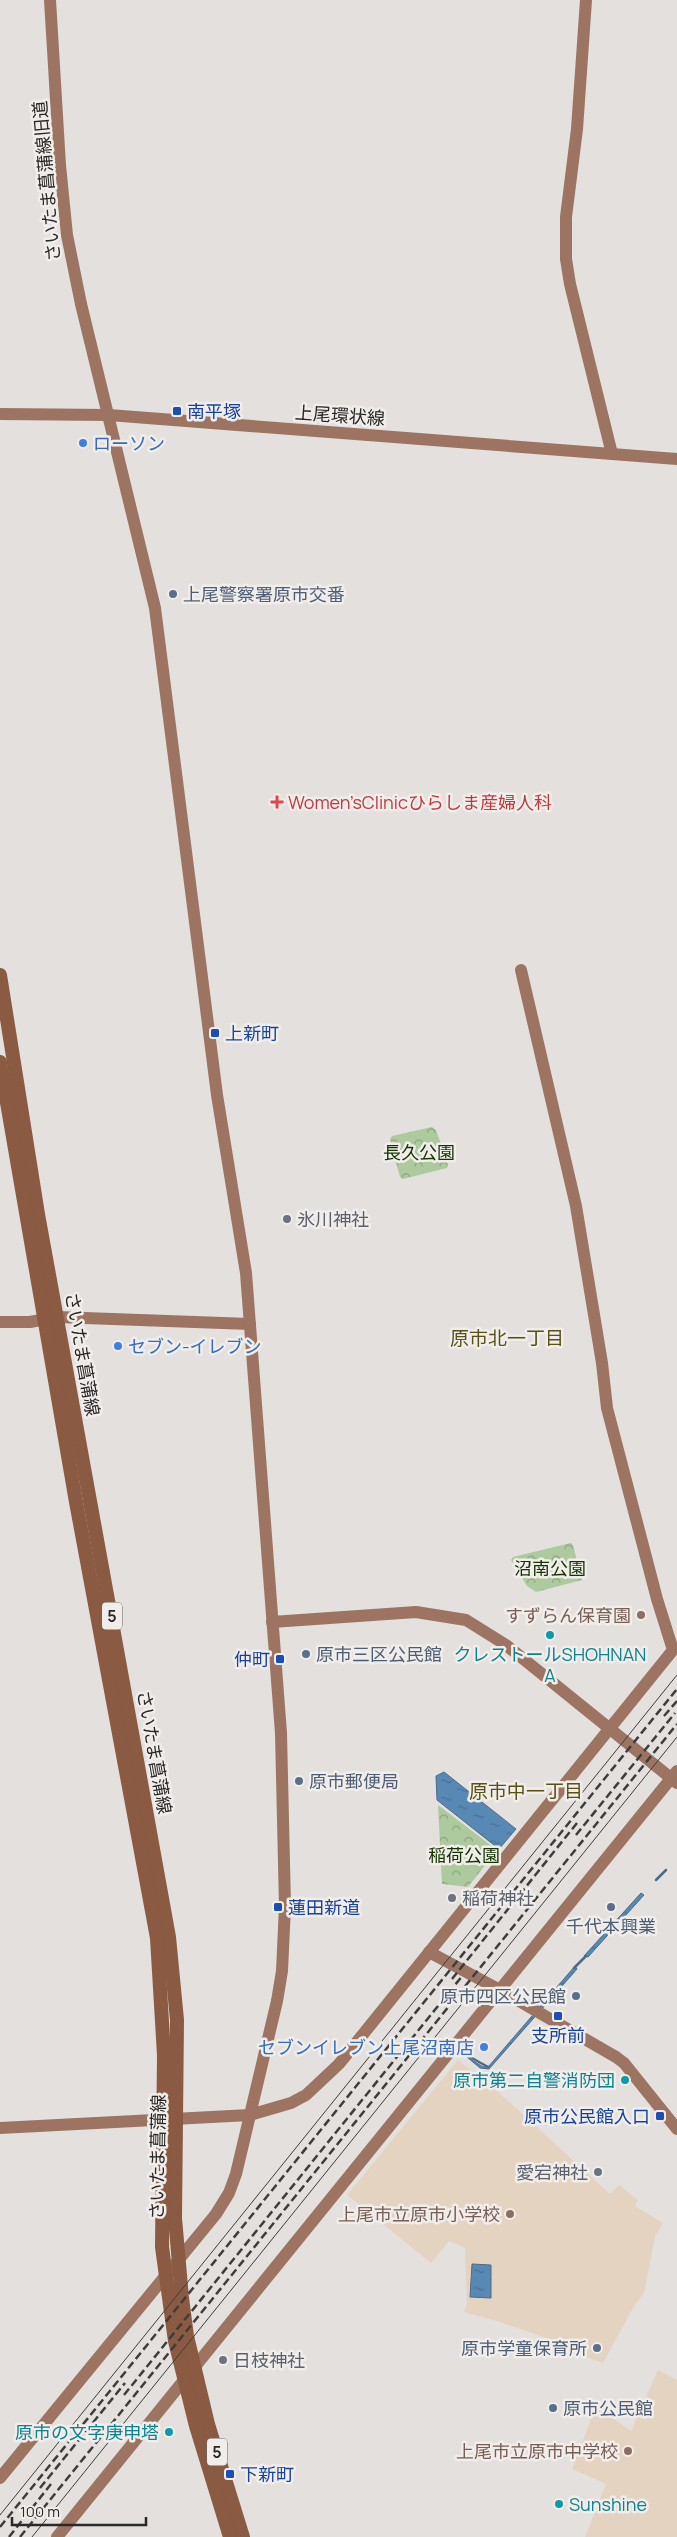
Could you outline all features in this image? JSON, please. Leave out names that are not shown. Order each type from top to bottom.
[{"type":"main road","name":"さいたま菖蒲線","points":[[0,975],[51,1318]]},
{"type":"main road","name":"さいたま菖蒲線","points":[[0,1062],[51,1318],[169,1937],[177,2020],[161,2219],[166,2275],[184,2381],[230,2537]]},
{"type":"main road","name":"さいたま菖蒲線","points":[[169,2120],[177,2262],[194,2367],[208,2424],[243,2537]]},
{"type":"street","name":"さいたま菖蒲線旧道","points":[[0,2478],[216,2214],[229,2193],[236,2174],[278,2001],[285,1938],[281,1733],[246,1273],[217,1095],[155,608],[81,304],[67,235],[60,165],[50,0]]},
{"type":"street","points":[[586,0],[577,129],[566,217],[566,259],[570,284],[612,454]]},
{"type":"street","name":"上尾環状線","points":[[0,414],[109,415],[677,459]]},
{"type":"street","points":[[0,2128],[250,2115],[291,2103],[318,2085],[339,2064],[673,1650],[655,1590],[607,1408],[602,1363],[576,1206],[521,970]]},
{"type":"street","points":[[0,1322],[51,1318],[250,1324]]},
{"type":"street","points":[[57,2537],[675,1777],[609,1728],[506,1645],[466,1620],[416,1612],[272,1622]]},
{"type":"street","points":[[429,1952],[610,2053],[624,2064],[677,2129]]},
{"type":"shaded area","name":"上尾市立原市小学校","points":[[458,2060],[493,2087],[610,2194],[619,2185],[638,2200],[635,2206],[663,2223],[655,2237],[644,2293],[634,2306],[603,2363],[550,2344],[549,2339],[464,2312],[467,2305],[465,2248],[449,2241],[431,2263],[347,2195]]},
{"type":"shaded area","name":"上尾市立原市中学校","points":[[658,2370],[677,2380],[677,2537],[585,2537],[606,2484],[572,2469],[596,2406],[631,2431]]},
{"type":"green space","name":"長久公園","points":[[432,1127],[436,1130],[448,1164],[447,1168],[403,1179],[400,1177],[390,1139],[392,1136]]},
{"type":"green space","name":"沼南公園","points":[[571,1543],[582,1580],[536,1592],[527,1586],[511,1560],[513,1557]]},
{"type":"green space","name":"稲荷公園","points":[[438,1805],[497,1850],[468,1887],[442,1884]]},
{"type":"water","points":[[444,1772],[516,1829],[499,1849],[437,1800],[436,1776]]},
{"type":"water","points":[[641,1893],[644,1895],[588,1957],[584,1956]]},
{"type":"water","points":[[575,1966],[577,1969],[489,2069],[480,2068],[467,2057],[483,2067],[489,2066]]},
{"type":"water","points":[[472,2264],[491,2265],[491,2298],[470,2297]]},
{"type":"waterway","points":[[656,1880],[666,1870]]},
{"type":"waterway","points":[[574,1968],[586,1956]]},
{"type":"waterway","points":[[470,2057],[488,2067]]},
{"type":"tram line","points":[[0,2515],[677,1675]]},
{"type":"tram line","points":[[32,2537],[677,1737]]},
{"type":"railway","points":[[0,2527],[677,1689]]},
{"type":"railway","points":[[664,1716],[677,1701]]},
{"type":"railway","points":[[576,1835],[675,1713]]},
{"type":"railway","points":[[20,2537],[677,1724]]},
{"type":"railway","points":[[452,1979],[577,1823]]},
{"type":"railway","points":[[124,2395],[463,1975]]},
{"type":"railway","points":[[40,2488],[125,2383]]},
{"type":"railway","points":[[9,2537],[51,2484]]},
{"type":"place","name":"南平塚","points":[[177,411]]},
{"type":"place","name":"ローソン","points":[[83,443]]},
{"type":"place","name":"上尾警察署原市交番","points":[[173,594]]},
{"type":"place","name":"Women’sClinicひらしま産婦人科","points":[[277,802]]},
{"type":"place","name":"上新町","points":[[215,1033]]},
{"type":"place","name":"氷川神社","points":[[287,1219]]},
{"type":"place","name":"セブン-イレブン","points":[[118,1346]]},
{"type":"place","name":"すずらん保育園","points":[[641,1615]]},
{"type":"place","name":"クレストールSHOHNAN A","points":[[550,1635]]},
{"type":"place","name":"原市三区公民館","points":[[306,1654]]},
{"type":"place","name":"仲町","points":[[280,1659]]},
{"type":"place","name":"原市郵便局","points":[[299,1781]]},
{"type":"place","name":"稲荷神社","points":[[452,1898]]},
{"type":"place","name":"蓮田新道","points":[[278,1907]]},
{"type":"place","name":"千代本興業","points":[[611,1907]]},
{"type":"place","name":"原市四区公民館","points":[[576,1996]]},
{"type":"place","name":"支所前","points":[[558,2016]]},
{"type":"place","name":"セブンイレブン上尾沼南店","points":[[484,2047]]},
{"type":"place","name":"原市第二自警消防団","points":[[625,2080]]},
{"type":"place","name":"原市公民館入口","points":[[660,2116]]},
{"type":"place","name":"愛宕神社","points":[[598,2172]]},
{"type":"place","name":"上尾市立原市小学校","points":[[510,2214]]},
{"type":"place","name":"原市学童保育所","points":[[597,2348]]},
{"type":"place","name":"日枝神社","points":[[223,2360]]},
{"type":"place","name":"原市公民館","points":[[553,2408]]},
{"type":"place","name":"原市の文字庚申塔","points":[[169,2432]]},
{"type":"place","name":"上尾市立原市中学校","points":[[628,2451]]},
{"type":"place","name":"下新町","points":[[230,2474]]},
{"type":"place","name":"Sunshine","points":[[559,2504]]},
{"type":"district","name":"原市北一丁目","points":[[507,1338]]},
{"type":"district","name":"原市中一丁目","points":[[526,1791]]}]
